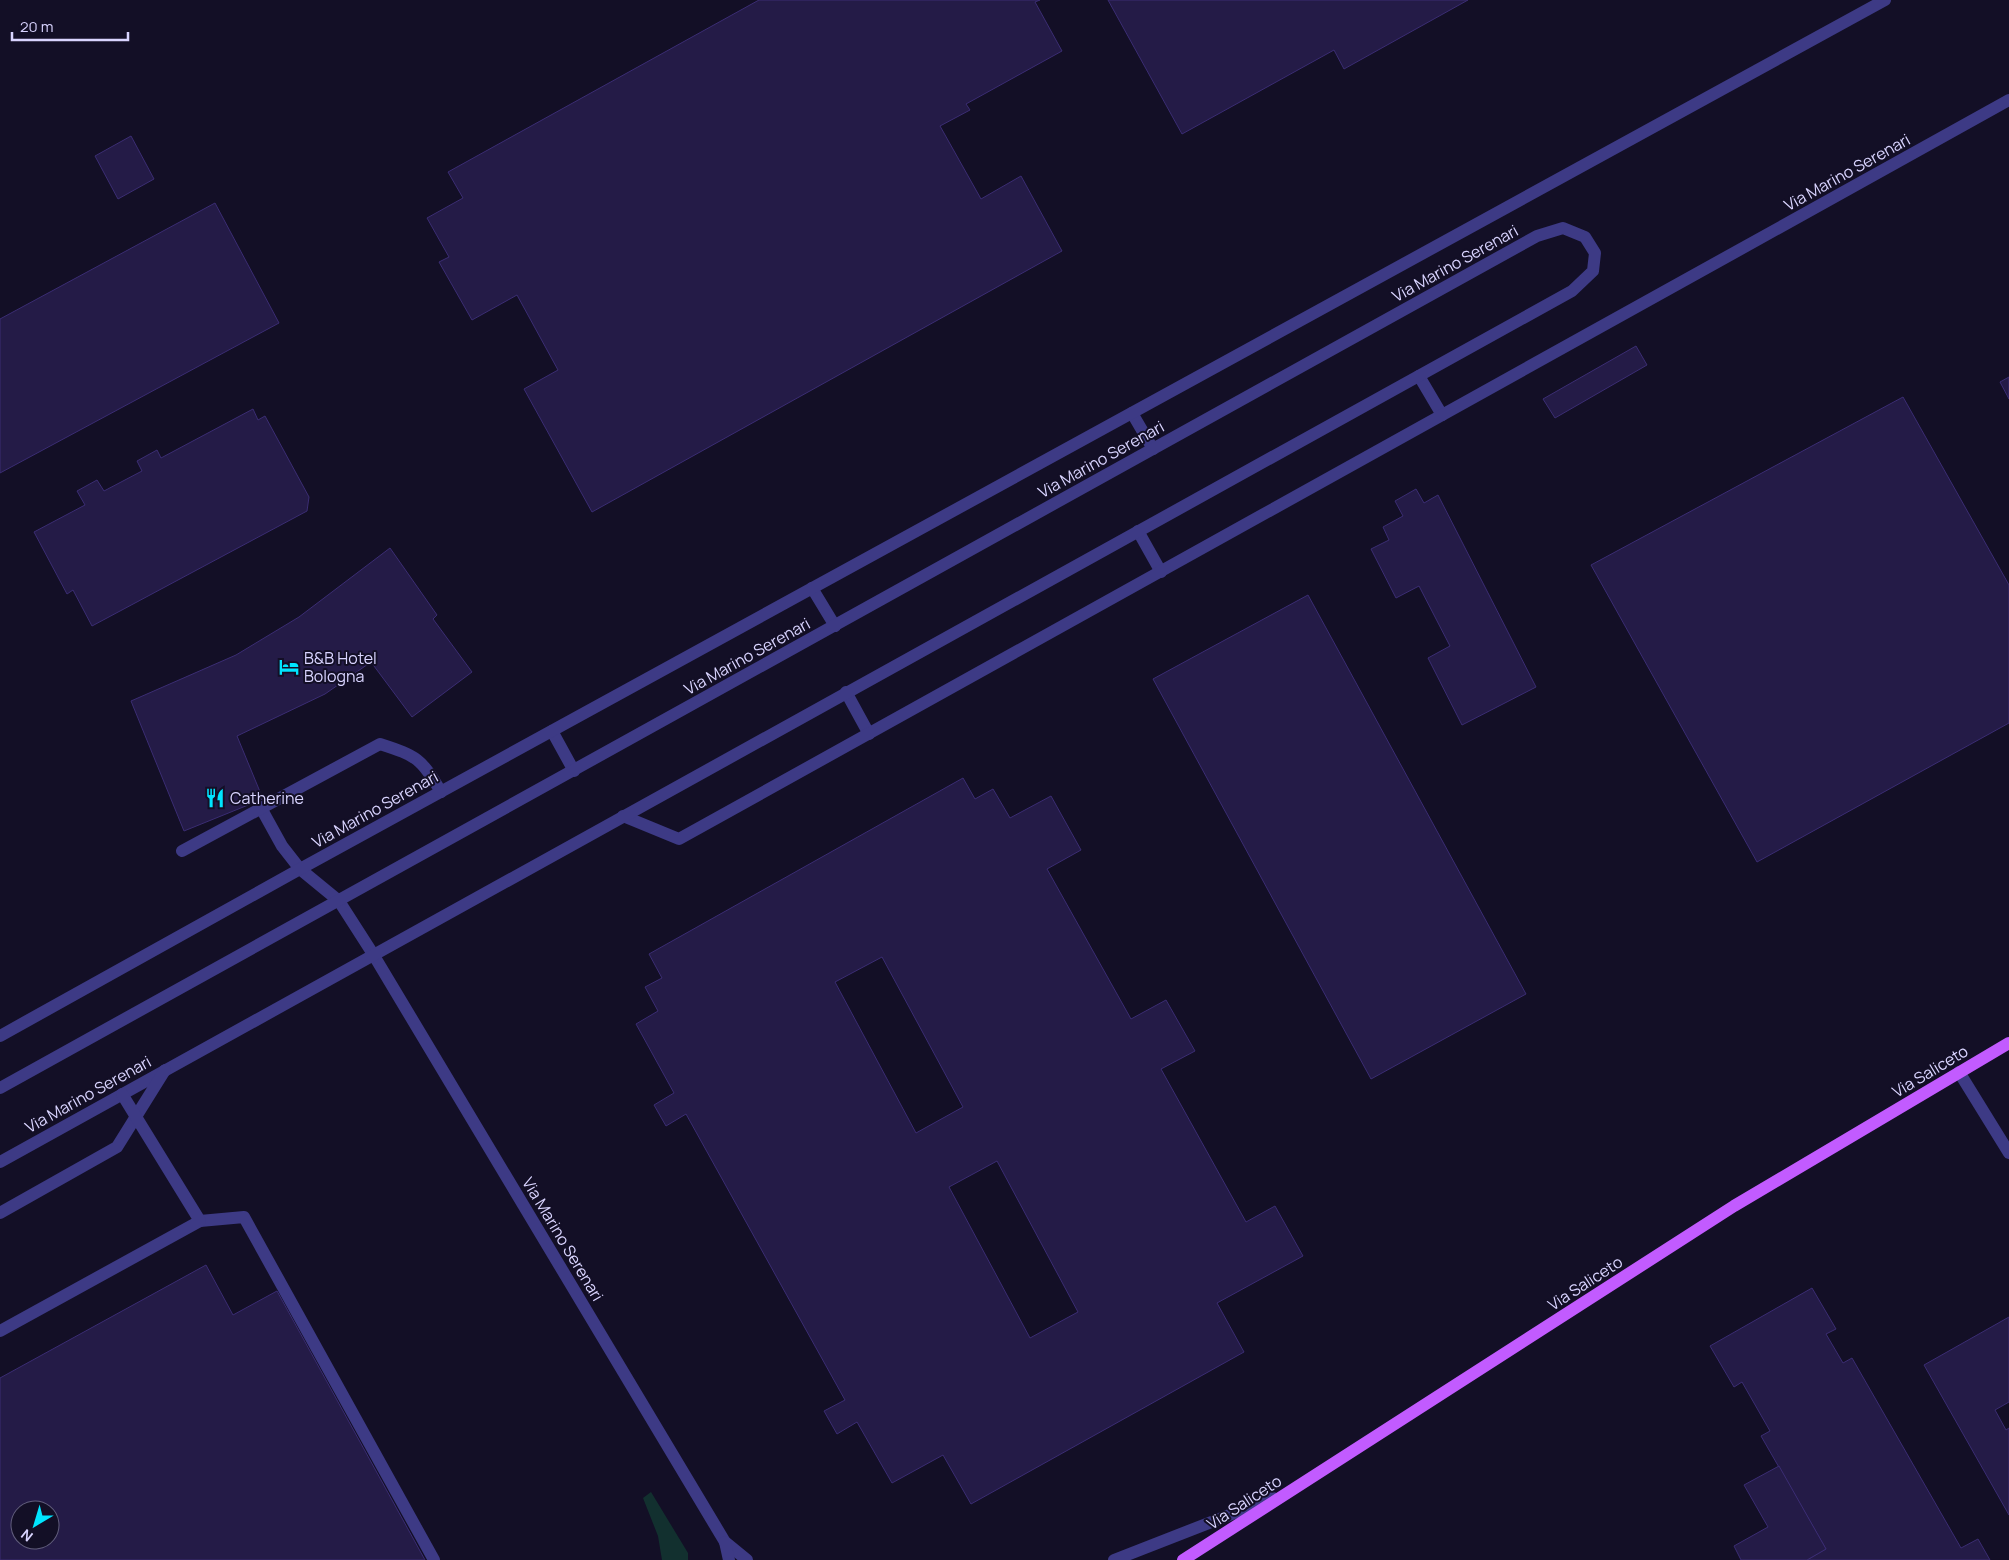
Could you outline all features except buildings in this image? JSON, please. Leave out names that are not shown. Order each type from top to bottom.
[{"type":"main road","name":"Via Saliceto","points":[[1183,1560],[1734,1206],[2009,1042]]},
{"type":"street","name":"Via Marino Serenari","points":[[0,1036],[300,869],[1885,0]]},
{"type":"street","name":"Via Marino Serenari","points":[[623,816],[679,839],[2009,100]]},
{"type":"street","name":"Via Marino Serenari","points":[[0,1088],[1537,236],[1564,228],[1585,237],[1595,253],[1593,271],[1572,291],[372,954],[0,1162]]},
{"type":"street","points":[[1419,376],[1442,415]]},
{"type":"street","points":[[1132,413],[1153,449]]},
{"type":"street","points":[[1138,531],[1161,572]]},
{"type":"street","points":[[812,588],[834,626]]},
{"type":"street","points":[[846,692],[869,734]]},
{"type":"street","points":[[552,731],[574,771]]},
{"type":"street","points":[[182,851],[380,744],[406,752],[425,765],[441,792]]},
{"type":"street","points":[[261,808],[282,846],[300,869]]},
{"type":"street","name":"Via Marino Serenari","points":[[300,869],[339,901],[372,954],[725,1542],[729,1560]]},
{"type":"street","name":"Via Marino Serenari","points":[[0,1213],[117,1147],[166,1069]]},
{"type":"street","points":[[1959,1072],[2009,1153]]},
{"type":"street","points":[[122,1094],[200,1221]]},
{"type":"street","points":[[0,1331],[200,1221],[244,1217],[434,1560]]},
{"type":"street","points":[[1114,1560],[1290,1492]]},
{"type":"street","name":"Via Marino Serenari","points":[[725,1542],[747,1560]]},
{"type":"green space","points":[[651,1492],[688,1553],[688,1560],[662,1560],[658,1536],[643,1498]]},
{"type":"place","name":"B&B Hotel Bologna","points":[[289,667]]},
{"type":"place","name":"Catherine","points":[[215,798]]}]
